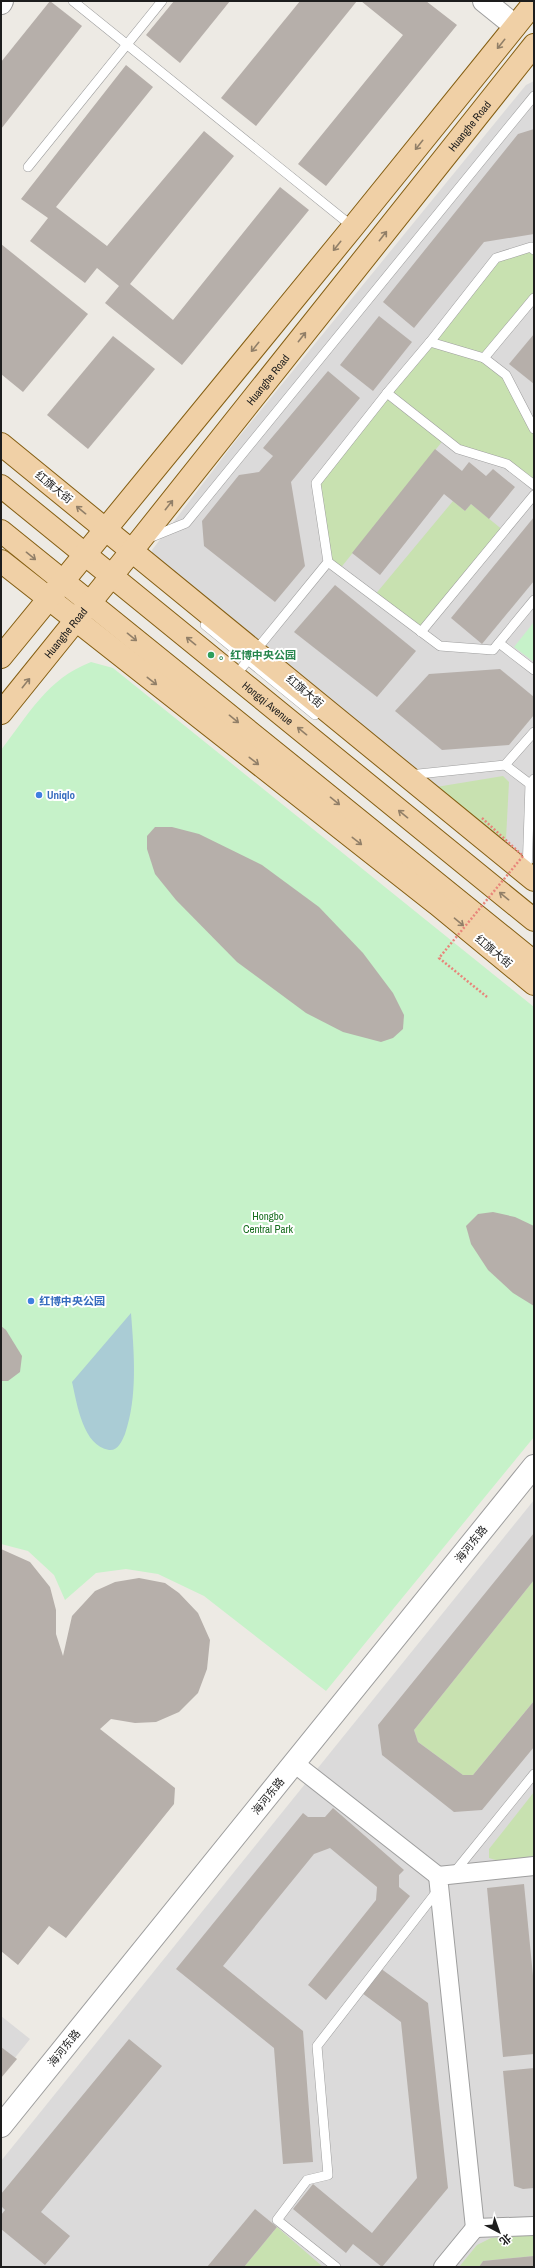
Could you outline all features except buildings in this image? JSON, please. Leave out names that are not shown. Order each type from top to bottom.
[{"type":"main road","points":[[1,657],[354,227],[534,3]]},
{"type":"main road","name":"Huanghe Road","points":[[1,713],[133,550],[534,45]]},
{"type":"main road","name":"红旗大街","points":[[1,444],[133,550],[246,662],[400,778],[530,882]]},
{"type":"main road","name":"Hongqi Avenue","points":[[1,486],[112,576],[246,662],[534,920]]},
{"type":"main road","points":[[1,531],[534,962]]},
{"type":"main road","name":"红旗大街","points":[[1,561],[437,904],[534,984]]},
{"type":"street","points":[[484,1],[515,26]]},
{"type":"street","name":"海河东路","points":[[1,2126],[534,1466]]},
{"type":"street","points":[[294,1763],[443,1880],[474,2228],[443,2267]]},
{"type":"street","points":[[443,1880],[534,1866]]},
{"type":"street","points":[[474,2228],[534,2226]]},
{"type":"lane","points":[[74,1],[354,227]]},
{"type":"lane","points":[[28,167],[162,1]]},
{"type":"lane","points":[[163,589],[133,550],[186,523],[534,96]]},
{"type":"lane","points":[[534,250],[530,247],[496,258],[316,483],[328,562],[440,646],[493,650],[534,600]]},
{"type":"lane","points":[[484,358],[534,298]]},
{"type":"lane","points":[[430,342],[484,358],[506,375],[534,429]]},
{"type":"lane","points":[[387,393],[458,449],[507,464],[534,485]]},
{"type":"lane","points":[[421,632],[534,495]]},
{"type":"lane","points":[[246,662],[328,562]]},
{"type":"lane","points":[[199,620],[246,662],[320,719]]},
{"type":"lane","points":[[499,643],[534,670]]},
{"type":"lane","points":[[400,778],[505,764],[534,732]]},
{"type":"lane","points":[[505,764],[532,782],[530,882]]},
{"type":"lane","points":[[336,2267],[277,2220],[307,2180],[328,2175],[317,2046],[443,1880],[534,1774]]},
{"type":"path","points":[[482,818],[523,856],[439,958],[487,997]]},
{"type":"shaded area","points":[[534,81],[534,876],[154,568],[152,550],[234,443],[526,85]]},
{"type":"shaded area","points":[[534,1500],[534,2267],[1,2267],[1,2161]]},
{"type":"shaded area","points":[[1,2016],[30,2039],[1,2075]]},
{"type":"green space","points":[[534,250],[534,298],[484,358],[506,375],[534,429],[534,485],[507,464],[458,449],[445,438],[339,570],[328,562],[316,483],[496,258]]},
{"type":"green space","points":[[453,501],[465,511],[471,504],[504,531],[421,632],[374,596]]},
{"type":"green space","points":[[534,622],[534,662],[514,647]]},
{"type":"green space","name":"Hongbo Central Park","points":[[91,662],[113,668],[534,1007],[534,1437],[326,1691],[204,1596],[158,1574],[126,1569],[96,1573],[65,1600],[54,1575],[28,1551],[1,1544],[1,750],[30,711],[51,688],[62,678]]},
{"type":"green space","points":[[503,776],[509,782],[505,858],[424,789]]},
{"type":"green space","points":[[534,1580],[534,1701],[473,1775],[463,1775],[418,1742],[414,1730]]},
{"type":"green space","points":[[534,1792],[534,1856],[499,1861],[489,1858],[489,1849]]},
{"type":"green space","points":[[277,2227],[323,2267],[244,2267]]},
{"type":"green space","points":[[534,2235],[534,2256],[483,2261],[479,2267],[459,2267],[477,2245],[491,2238]]},
{"type":"water","points":[[131,1313],[134,1374],[132,1405],[125,1434],[122,1440],[115,1449],[109,1450],[100,1447],[87,1433],[79,1412],[72,1382]]},
{"type":"place","name":"。红博中央公园","points":[[211,655]]},
{"type":"place","name":"Uniqlo","points":[[39,795]]},
{"type":"place","name":"红博中央公园","points":[[31,1301]]}]
